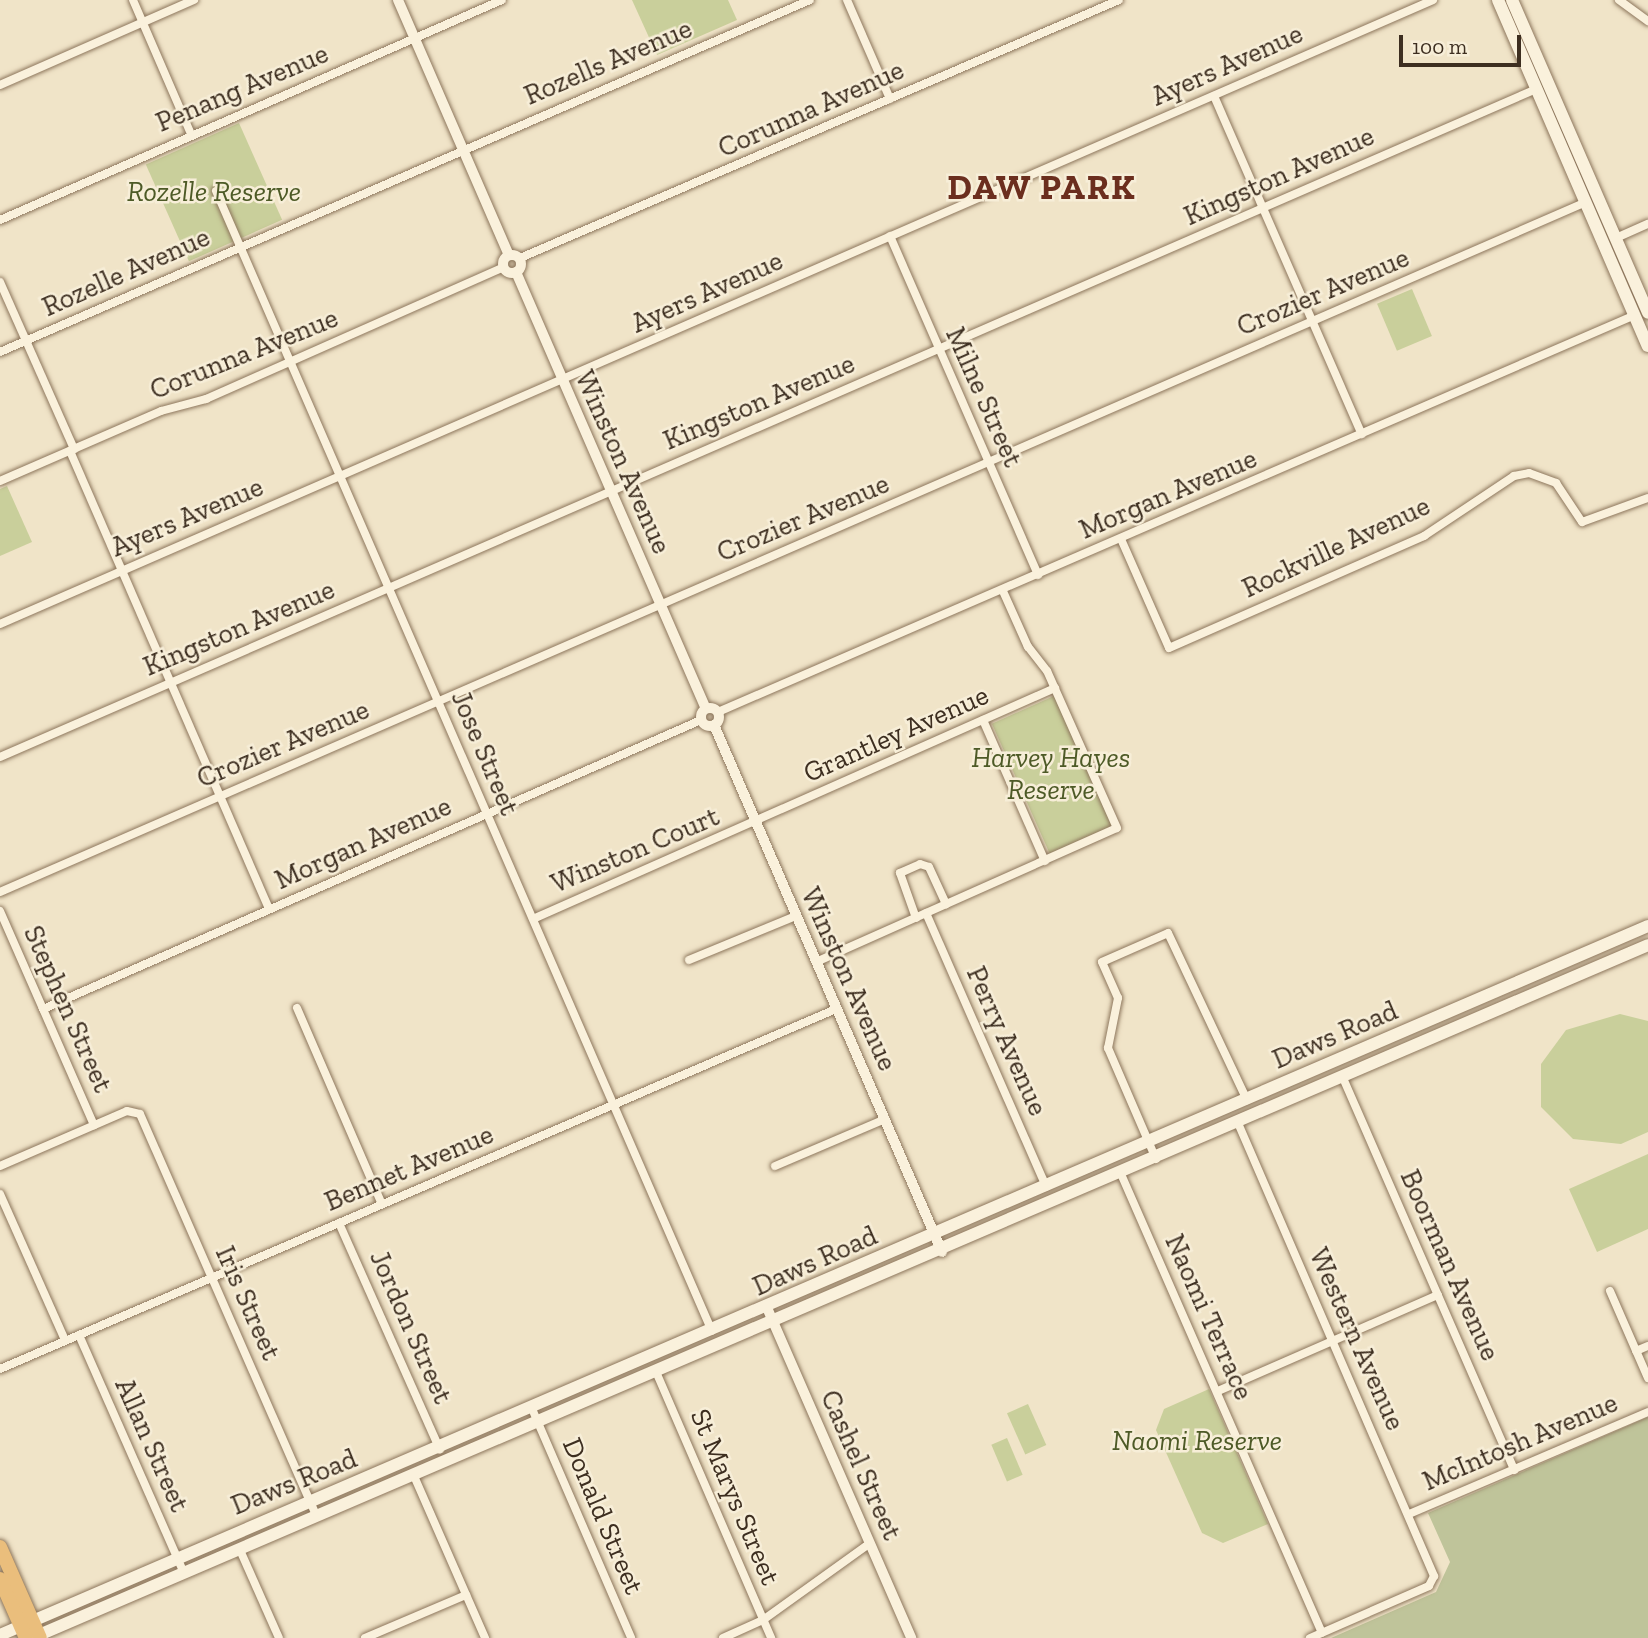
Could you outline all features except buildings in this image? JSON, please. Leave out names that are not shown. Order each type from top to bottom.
[{"type":"highway","points":[[0,1547],[34,1633]]},
{"type":"highway","points":[[0,1579],[13,1608],[34,1633]]},
{"type":"main road","points":[[1498,0],[1586,202],[1641,314],[1648,346]]},
{"type":"main road","points":[[1514,1],[1642,299],[1641,314],[1648,321]]},
{"type":"main road","points":[[1536,89],[1543,71]]},
{"type":"main road","points":[[1536,89],[1554,96]]},
{"type":"main road","name":"Daws Road","points":[[34,1633],[177,1558],[713,1334],[1648,926]]},
{"type":"main road","name":"Daws Road","points":[[0,1633],[34,1633],[65,1624],[775,1324],[1648,945]]},
{"type":"main road","points":[[1544,988],[1556,966],[1564,974],[1620,956]]},
{"type":"main road","points":[[1488,995],[1488,1013]]},
{"type":"main road","points":[[1473,1002],[1488,1013]]},
{"type":"main road","points":[[1310,1072],[1343,1077],[1356,1053]]},
{"type":"main road","points":[[0,1633],[13,1608]]},
{"type":"street","points":[[133,0],[191,134]]},
{"type":"street","points":[[0,85],[194,0]]},
{"type":"street","points":[[398,0],[463,150],[514,257],[516,272]]},
{"type":"street","name":"Penang Avenue","points":[[0,220],[191,134],[502,0]]},
{"type":"street","name":"Rozells Avenue","points":[[463,150],[810,0]]},
{"type":"street","points":[[847,0],[890,99]]},
{"type":"street","name":"Corunna Avenue","points":[[514,257],[1119,0]]},
{"type":"street","name":"Ayers Avenue","points":[[0,624],[1433,0]]},
{"type":"street","points":[[1619,0],[1648,20]]},
{"type":"street","name":"Kingston Avenue","points":[[0,757],[1536,89]]},
{"type":"street","points":[[1214,96],[1362,434]]},
{"type":"street","name":"Rozelle Avenue","points":[[0,352],[463,150]]},
{"type":"street","name":"Jose Street","points":[[216,191],[713,1334]]},
{"type":"street","name":"Crozier Avenue","points":[[0,892],[1586,202]]},
{"type":"street","points":[[1615,238],[1648,224]]},
{"type":"street","name":"Milne Street","points":[[890,236],[1038,575]]},
{"type":"street","points":[[514,257],[504,267],[516,272]]},
{"type":"street","name":"Corunna Avenue","points":[[0,481],[291,362],[504,267]]},
{"type":"street","name":"Winston Avenue","points":[[516,272],[706,708]]},
{"type":"street","points":[[0,282],[269,909]]},
{"type":"street","name":"Morgan Avenue","points":[[718,712],[1641,314]]},
{"type":"street","name":"Rockville Avenue","points":[[1121,539],[1169,648],[1424,536],[1514,476],[1529,473],[1556,483],[1582,522],[1648,498]]},
{"type":"street","points":[[816,962],[1117,828],[1055,688],[1003,591]]},
{"type":"street","name":"Grantley Avenue","points":[[755,822],[1055,688]]},
{"type":"street","points":[[706,708],[718,712],[713,725],[701,720],[706,708]]},
{"type":"street","name":"Morgan Avenue","points":[[43,1009],[701,720]]},
{"type":"street","points":[[983,720],[1045,861]]},
{"type":"street","name":"Winston Avenue","points":[[713,725],[942,1252]]},
{"type":"street","name":"Winston Court","points":[[533,919],[755,822]]},
{"type":"street","points":[[916,918],[900,873],[920,864],[929,867],[946,904]]},
{"type":"street","name":"Stephen Street","points":[[0,911],[94,1125]]},
{"type":"street","name":"Perry Avenue","points":[[926,913],[1046,1187]]},
{"type":"street","points":[[689,960],[796,916]]},
{"type":"street","points":[[1156,1159],[1108,1048],[1118,998],[1102,962],[1168,933],[1247,1100]]},
{"type":"street","points":[[297,1008],[382,1204]]},
{"type":"street","name":"Bennet Avenue","points":[[0,1369],[836,1009]]},
{"type":"street","name":"Boorman Avenue","points":[[1343,1077],[1514,1470]]},
{"type":"street","name":"Iris Street","points":[[94,1125],[135,1110],[317,1517]]},
{"type":"street","points":[[775,1166],[885,1119]]},
{"type":"street","name":"Western Avenue","points":[[1238,1123],[1434,1572],[1429,1586],[1322,1633]]},
{"type":"street","points":[[0,1166],[94,1125]]},
{"type":"street","name":"Naomi Terrace","points":[[1121,1174],[1322,1633]]},
{"type":"street","points":[[0,1194],[65,1340]]},
{"type":"street","name":"Jordon Street","points":[[340,1223],[440,1450]]},
{"type":"street","points":[[1610,1291],[1648,1378]]},
{"type":"street","points":[[1218,1391],[1438,1295]]},
{"type":"street","name":"Cashel Street","points":[[768,1310],[911,1638]]},
{"type":"street","name":"Allan Street","points":[[79,1335],[184,1573]]},
{"type":"street","points":[[1636,1351],[1648,1346]]},
{"type":"street","name":"St Marys Street","points":[[657,1374],[771,1638]]},
{"type":"street","name":"Donald Street","points":[[533,1411],[631,1638]]},
{"type":"street","name":"McIntosh Avenue","points":[[1409,1514],[1648,1412]]},
{"type":"street","points":[[414,1476],[485,1638]]},
{"type":"street","points":[[723,1638],[763,1620],[870,1543]]},
{"type":"street","points":[[240,1550],[279,1638]]},
{"type":"street","points":[[365,1638],[466,1595]]},
{"type":"street","points":[[1310,1638],[1322,1633]]},
{"type":"green space","points":[[632,0],[728,0],[737,20],[657,55]]},
{"type":"green space","name":"Rozelle Reserve","points":[[239,123],[282,220],[189,261],[146,164]]},
{"type":"green space","points":[[1412,289],[1432,336],[1397,351],[1377,304]]},
{"type":"green space","points":[[7,486],[32,542],[0,556],[0,489]]},
{"type":"green space","name":"Harvey Hayes Reserve","points":[[1054,696],[1112,826],[1050,853],[992,724]]},
{"type":"green space","points":[[1620,1014],[1648,1021],[1648,1132],[1621,1144],[1573,1139],[1541,1107],[1541,1064],[1566,1030]]},
{"type":"green space","points":[[1648,1154],[1648,1229],[1597,1252],[1569,1189]]},
{"type":"green space","name":"Naomi Reserve","points":[[1209,1389],[1268,1524],[1223,1543],[1202,1533],[1156,1430],[1164,1409]]},
{"type":"green space","points":[[1028,1404],[1046,1445],[1025,1454],[1007,1413]]},
{"type":"green space","points":[[1648,1417],[1648,1638],[1331,1638],[1436,1592],[1450,1562],[1428,1513]]},
{"type":"green space","points":[[1007,1438],[1023,1475],[1007,1481],[991,1445]]},
{"type":"district","name":"DAW PARK","points":[[1042,187]]}]
